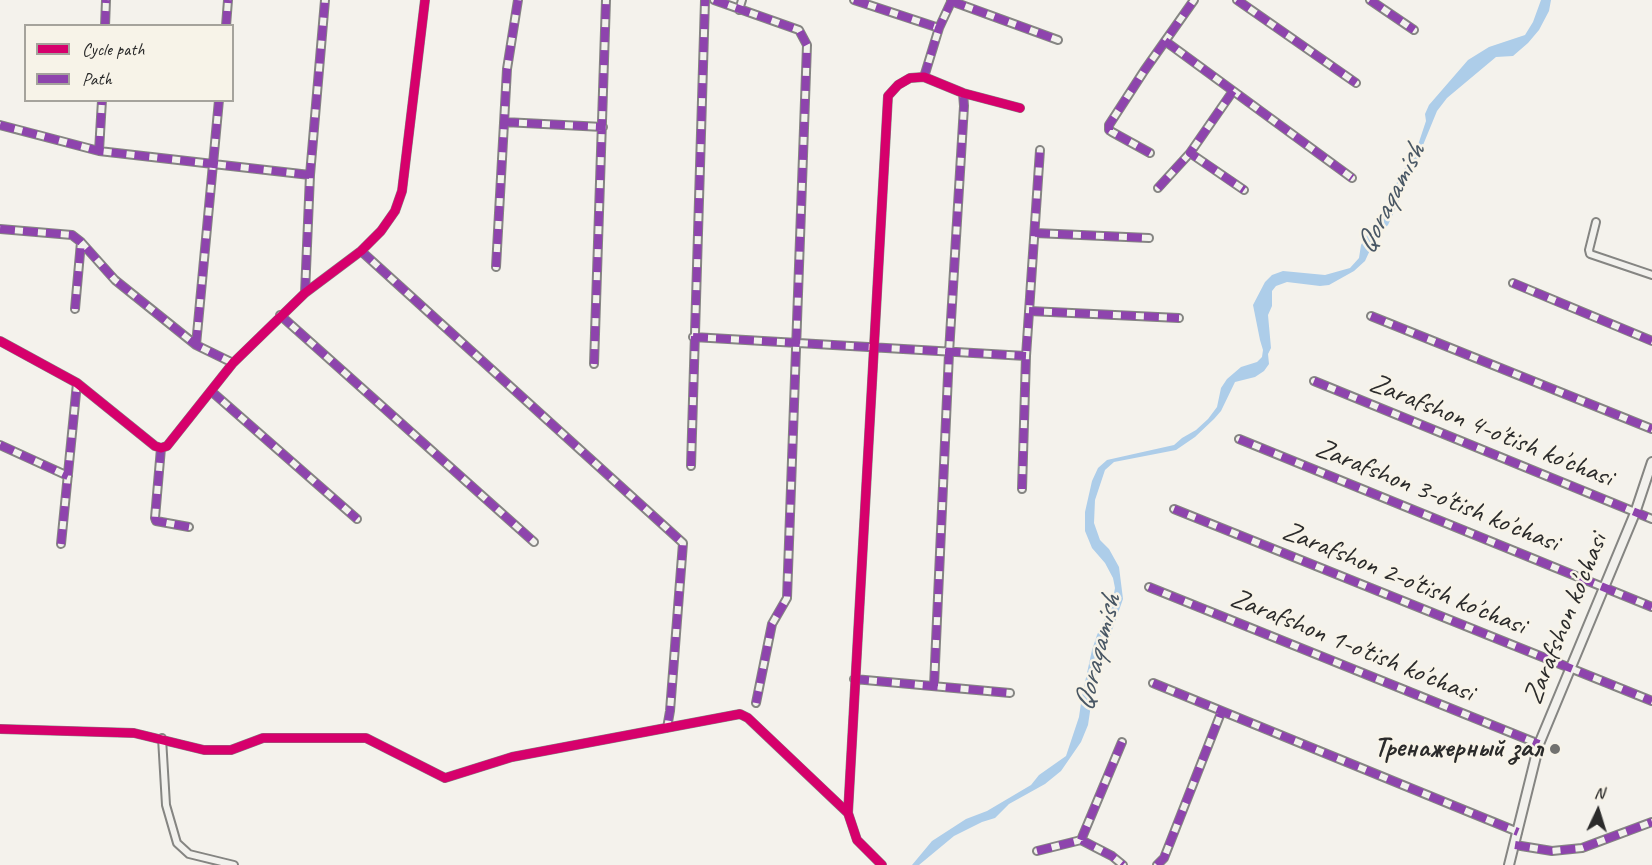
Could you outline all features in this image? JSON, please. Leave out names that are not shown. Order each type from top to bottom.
[{"type":"street","points":[[105,24],[106,0]]},
{"type":"street","points":[[226,24],[228,0]]},
{"type":"street","points":[[305,293],[310,175],[325,0]]},
{"type":"street","points":[[0,341],[77,383],[155,446],[161,448],[167,446],[233,363],[305,293],[361,251],[381,231],[395,211],[402,191],[425,0]]},
{"type":"street","points":[[496,267],[507,69],[518,0]]},
{"type":"street","points":[[594,364],[606,0]]},
{"type":"street","points":[[691,466],[693,337],[705,0]]},
{"type":"street","points":[[714,0],[799,30],[807,45],[787,598],[772,624],[756,703]]},
{"type":"street","points":[[738,10],[742,0]]},
{"type":"street","points":[[854,0],[939,28]]},
{"type":"street","points":[[924,77],[939,28],[952,0],[1058,40]]},
{"type":"street","points":[[1150,153],[1109,130],[1109,125],[1194,0]]},
{"type":"street","points":[[1237,0],[1356,83]]},
{"type":"street","points":[[1370,0],[1414,30]]},
{"type":"street","points":[[1165,41],[1352,178]]},
{"type":"street","points":[[882,865],[857,840],[848,813],[888,96],[898,85],[910,78],[924,77],[963,93],[1020,108]]},
{"type":"street","points":[[1158,188],[1190,153],[1233,91]]},
{"type":"street","points":[[934,686],[963,93]]},
{"type":"street","points":[[99,151],[102,102]]},
{"type":"street","points":[[196,345],[219,102]]},
{"type":"street","points":[[504,122],[603,127]]},
{"type":"street","points":[[0,125],[99,151],[310,175]]},
{"type":"street","points":[[1022,489],[1026,357],[1040,150]]},
{"type":"street","points":[[1190,153],[1244,190]]},
{"type":"street","points":[[1596,222],[1590,254],[1652,275]]},
{"type":"street","points":[[0,229],[72,235],[115,280],[196,345],[233,363]]},
{"type":"street","points":[[1035,233],[1149,238]]},
{"type":"street","points":[[75,309],[81,242]]},
{"type":"street","points":[[361,251],[683,543],[667,728]]},
{"type":"street","points":[[1513,283],[1652,341]]},
{"type":"street","points":[[1029,311],[1179,318]]},
{"type":"street","points":[[280,315],[534,542]]},
{"type":"street","points":[[1371,316],[1652,429]]},
{"type":"street","points":[[693,337],[795,341],[1026,357]]},
{"type":"street","name":"Zarafshon 4-o'tish ko'chasi","points":[[1314,381],[1652,519]]},
{"type":"street","points":[[61,544],[77,383]]},
{"type":"street","points":[[211,391],[357,519]]},
{"type":"street","name":"Zarafshon 3-o'tish ko'chasi","points":[[1239,439],[1652,607]]},
{"type":"street","points":[[0,444],[68,476]]},
{"type":"street","points":[[161,448],[156,521],[189,527]]},
{"type":"street","name":"Zarafshon ko'chasi","points":[[1509,865],[1539,744],[1635,513],[1652,462]]},
{"type":"street","name":"Zarafshon 2-o'tish ko'chasi","points":[[1174,509],[1652,701]]},
{"type":"street","name":"Zarafshon 1-o'tish ko'chasi","points":[[1149,587],[1539,744]]},
{"type":"street","points":[[854,680],[1010,693]]},
{"type":"street","points":[[1153,683],[1221,713],[1518,832]]},
{"type":"street","points":[[1157,865],[1164,858],[1221,713]]},
{"type":"street","points":[[0,729],[134,733],[204,750],[231,750],[263,738],[366,738],[445,778],[512,757],[740,714],[753,723],[848,813]]},
{"type":"street","points":[[162,738],[166,805],[177,843],[189,854],[234,865]]},
{"type":"street","points":[[1081,840],[1122,742]]},
{"type":"street","points":[[1515,845],[1552,851],[1582,848],[1652,822]]},
{"type":"street","points":[[1036,850],[1081,840],[1112,856],[1123,865]]},
{"type":"water","name":"Qoraqamish","points":[[1541,0],[1551,0],[1549,11],[1539,30],[1528,43],[1513,56],[1496,57],[1447,98],[1437,111],[1414,167],[1404,182],[1401,196],[1388,225],[1377,235],[1365,261],[1354,271],[1329,285],[1287,282],[1276,286],[1272,291],[1272,306],[1268,315],[1271,348],[1268,354],[1269,364],[1264,371],[1255,377],[1235,382],[1221,411],[1195,437],[1176,450],[1114,462],[1105,470],[1095,500],[1094,523],[1100,540],[1109,549],[1119,567],[1123,599],[1095,678],[1088,725],[1081,742],[1061,771],[1045,784],[1009,804],[995,818],[954,836],[919,865],[912,865],[932,841],[966,819],[987,811],[1031,785],[1039,775],[1066,756],[1079,717],[1092,650],[1112,604],[1115,588],[1113,578],[1105,563],[1092,548],[1085,531],[1085,512],[1092,481],[1098,468],[1107,460],[1174,445],[1208,419],[1217,407],[1221,388],[1227,379],[1241,367],[1257,362],[1262,357],[1263,350],[1253,305],[1265,282],[1272,275],[1283,271],[1325,275],[1350,268],[1359,258],[1361,245],[1373,225],[1381,221],[1389,210],[1396,184],[1418,145],[1429,105],[1468,60],[1489,47],[1525,35],[1533,22]]},
{"type":"marked path","points":[[105,24],[106,0]]},
{"type":"marked path","points":[[226,24],[228,0]]},
{"type":"marked path","points":[[305,293],[310,175],[325,0]]},
{"type":"marked path","points":[[496,267],[507,69],[518,0]]},
{"type":"marked path","points":[[594,364],[606,0]]},
{"type":"marked path","points":[[691,466],[705,0]]},
{"type":"marked path","points":[[714,0],[799,30],[807,45],[787,598],[772,624],[756,703]]},
{"type":"marked path","points":[[854,0],[939,28]]},
{"type":"marked path","points":[[924,77],[939,28],[952,0]]},
{"type":"marked path","points":[[1150,153],[1109,130],[1109,125],[1194,0]]},
{"type":"marked path","points":[[1237,0],[1356,83]]},
{"type":"marked path","points":[[1370,0],[1414,30]]},
{"type":"marked path","points":[[951,1],[1058,40]]},
{"type":"marked path","points":[[1165,41],[1352,178]]},
{"type":"marked path","points":[[1233,91],[1190,153],[1244,190]]},
{"type":"marked path","points":[[934,686],[963,93]]},
{"type":"marked path","points":[[99,151],[102,102]]},
{"type":"marked path","points":[[196,345],[219,102]]},
{"type":"marked path","points":[[504,122],[603,127]]},
{"type":"marked path","points":[[0,125],[99,151],[310,175]]},
{"type":"marked path","points":[[1022,489],[1026,356],[1040,150]]},
{"type":"marked path","points":[[1158,188],[1190,153]]},
{"type":"marked path","points":[[0,229],[72,235],[115,280],[196,345],[233,363]]},
{"type":"marked path","points":[[1035,233],[1149,238]]},
{"type":"marked path","points":[[75,309],[81,242]]},
{"type":"marked path","points":[[361,251],[683,543],[667,728]]},
{"type":"marked path","points":[[1513,283],[1652,341]]},
{"type":"marked path","points":[[1029,311],[1179,318]]},
{"type":"marked path","points":[[280,315],[534,542]]},
{"type":"marked path","points":[[1371,316],[1652,429]]},
{"type":"marked path","points":[[693,337],[1026,356]]},
{"type":"marked path","points":[[1314,381],[1652,519]]},
{"type":"marked path","points":[[61,544],[77,383]]},
{"type":"marked path","points":[[211,391],[357,519]]},
{"type":"marked path","points":[[1239,439],[1652,607]]},
{"type":"marked path","points":[[0,445],[68,476]]},
{"type":"marked path","points":[[161,448],[156,521],[189,527]]},
{"type":"marked path","points":[[1174,509],[1652,701]]},
{"type":"marked path","points":[[1149,587],[1539,744]]},
{"type":"marked path","points":[[854,679],[1010,693]]},
{"type":"marked path","points":[[1153,683],[1518,832]]},
{"type":"marked path","points":[[1157,865],[1164,858],[1221,713]]},
{"type":"marked path","points":[[1081,840],[1122,742]]},
{"type":"marked path","points":[[1515,845],[1552,851],[1582,848],[1652,822]]},
{"type":"marked path","points":[[1037,851],[1081,840],[1112,856],[1123,865]]},
{"type":"cycle path","points":[[0,341],[77,383],[155,446],[161,448],[167,446],[233,363],[305,293],[361,251],[381,231],[395,211],[402,191],[425,0]]},
{"type":"cycle path","points":[[848,813],[888,96],[898,85],[910,78],[924,77],[963,93],[1020,108]]},
{"type":"cycle path","points":[[0,729],[134,733],[204,750],[231,750],[263,738],[366,738],[445,778],[512,757],[740,714],[748,718],[848,813],[857,840],[882,865]]},
{"type":"place","name":"Тренажерный зал","points":[[1555,749]]}]
